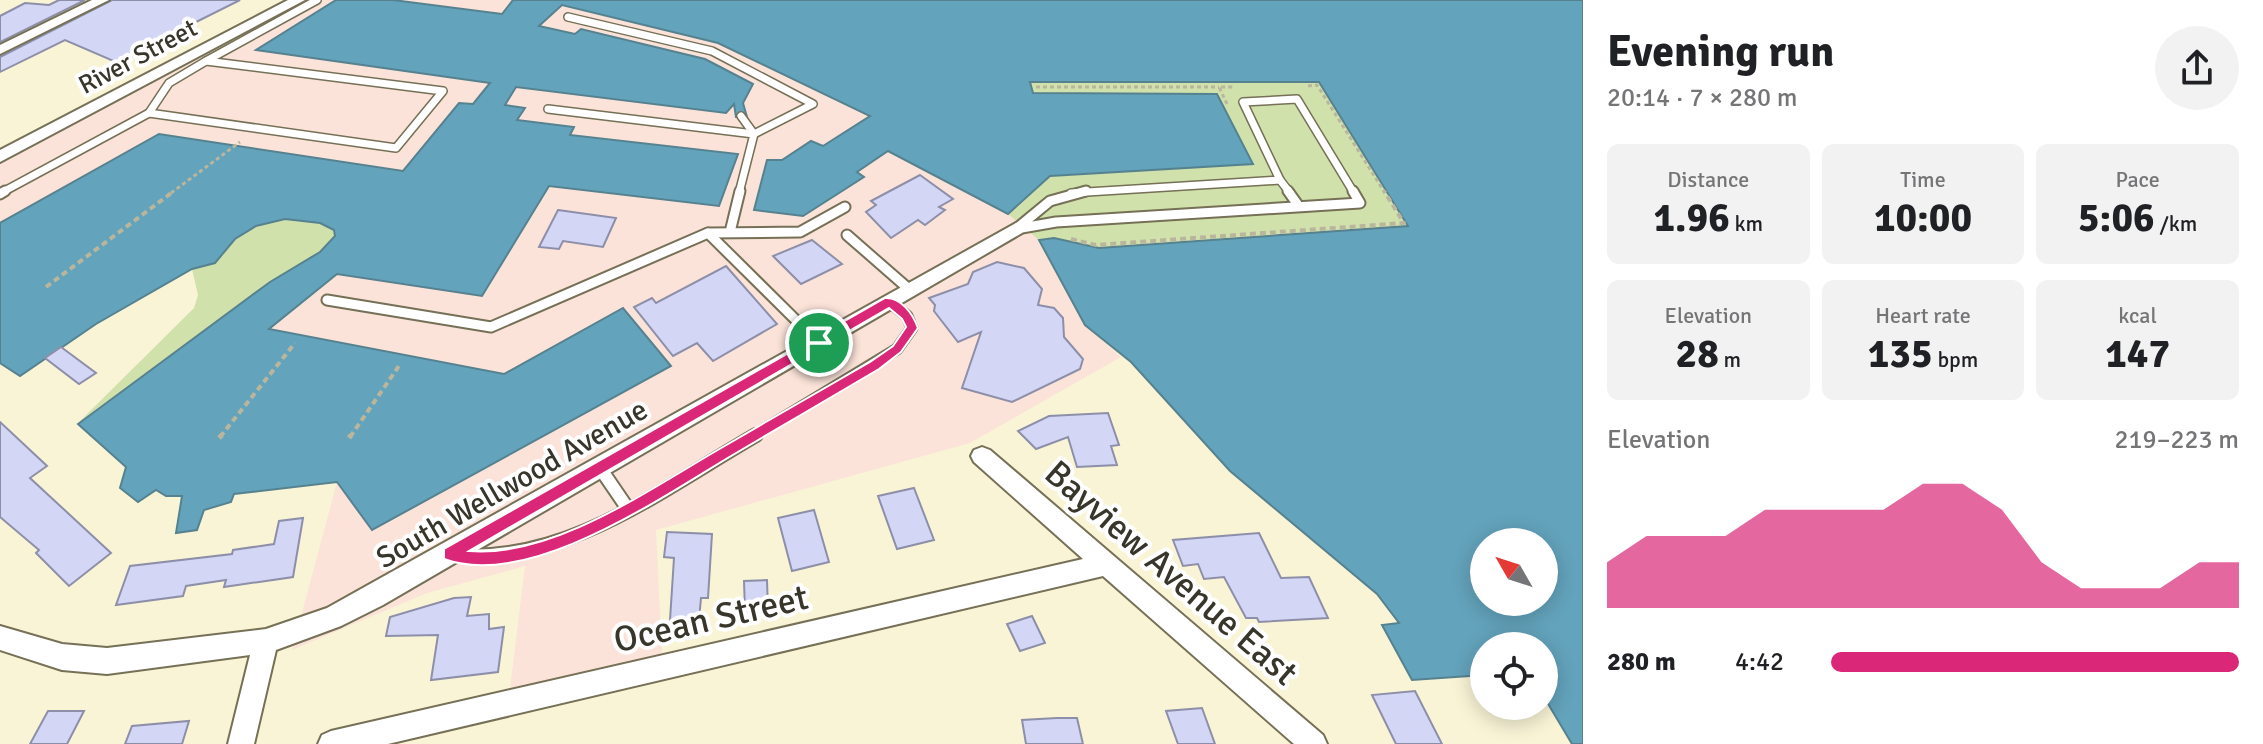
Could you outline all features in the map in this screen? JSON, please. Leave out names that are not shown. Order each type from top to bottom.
[{"type":"street","points":[[0,50],[102,0]]},
{"type":"street","name":"River Street","points":[[0,157],[298,0]]},
{"type":"street","name":"South Wellwood Avenue","points":[[0,638],[62,657],[107,661],[266,641],[332,618],[450,554],[1016,229]]},
{"type":"street","name":"Bayview Avenue East","points":[[982,456],[1314,744]]},
{"type":"street","name":"Ocean Street","points":[[331,744],[1107,564]]},
{"type":"street","points":[[241,744],[266,641]]},
{"type":"lane","points":[[0,194],[149,113],[169,83],[317,0]]},
{"type":"lane","points":[[548,109],[754,134],[813,104],[712,51],[568,17]]},
{"type":"lane","points":[[149,113],[396,148],[443,91],[206,61]]},
{"type":"lane","points":[[1016,229],[1056,222],[1360,203],[1297,99],[1243,102],[1280,180],[1298,205]]},
{"type":"lane","points":[[730,232],[754,134],[741,116]]},
{"type":"lane","points":[[1016,229],[1050,201],[1074,192],[1280,180]]},
{"type":"lane","points":[[327,300],[491,327],[708,233],[800,232],[845,207]]},
{"type":"lane","points":[[708,233],[819,343]]},
{"type":"lane","points":[[847,235],[910,290]]},
{"type":"lane","points":[[450,554],[472,559],[515,555],[554,543],[628,509],[897,349],[912,328],[907,316],[890,302]]},
{"type":"lane","points":[[600,468],[628,509]]},
{"type":"path","points":[[1036,87],[1219,87]]},
{"type":"path","points":[[46,287],[239,143]]},
{"type":"path","points":[[219,438],[295,343]]},
{"type":"path","points":[[349,438],[401,363]]},
{"type":"shaded area","points":[[302,0],[336,0],[257,50],[491,83],[473,104],[458,104],[403,171],[159,134],[0,223],[0,159]]},
{"type":"shaded area","points":[[393,0],[513,0],[502,14]]},
{"type":"shaded area","points":[[562,5],[718,43],[871,117],[822,147],[811,141],[782,160],[767,160],[755,210],[803,216],[863,177],[856,172],[888,151],[1008,214],[1040,240],[1085,325],[1121,357],[970,443],[656,530],[663,674],[507,713],[525,566],[427,593],[292,650],[337,482],[372,530],[671,366],[622,308],[504,374],[268,329],[337,274],[482,296],[549,186],[719,206],[737,154],[569,135],[574,128],[517,120],[524,109],[504,105],[516,87],[726,113],[730,104],[734,104],[747,116],[705,59],[581,29],[575,34],[539,25]]},
{"type":"green space","points":[[1030,82],[1319,82],[1409,226],[1099,248],[1054,238],[1039,240],[1008,214],[1050,176],[1253,163],[1217,94],[1033,93]]},
{"type":"green space","points":[[285,219],[320,223],[334,230],[335,236],[320,252],[270,282],[78,423],[194,308],[198,295],[192,269],[215,260],[248,231]]},
{"type":"water","points":[[336,0],[393,0],[502,14],[513,0],[1583,0],[1583,744],[1572,744],[1558,720],[1558,632],[1470,632],[1470,676],[1412,680],[1382,625],[1399,623],[1377,594],[1230,471],[1131,362],[1085,325],[1039,240],[1054,238],[1099,248],[1408,226],[1319,82],[1030,82],[1033,93],[1217,94],[1253,164],[1050,176],[1008,214],[888,151],[857,172],[864,177],[803,216],[754,210],[767,160],[782,160],[811,141],[823,146],[870,116],[718,43],[562,5],[539,26],[575,34],[581,29],[705,59],[753,84],[743,103],[747,117],[736,117],[734,104],[726,113],[516,87],[505,105],[525,108],[517,120],[574,127],[570,135],[738,154],[719,206],[549,186],[482,296],[337,274],[269,329],[504,374],[623,308],[671,366],[372,530],[337,482],[234,494],[231,502],[204,510],[197,530],[176,533],[182,496],[166,496],[156,490],[138,502],[120,488],[126,467],[78,424],[270,282],[320,252],[335,236],[334,230],[320,223],[285,219],[256,226],[235,239],[215,263],[192,269],[96,324],[20,376],[0,363],[0,223],[159,134],[403,171],[459,103],[473,104],[490,83],[256,50]]},
{"type":"building","points":[[59,0],[85,0],[0,42],[0,16],[25,3],[49,5]]},
{"type":"building","points":[[112,0],[240,0],[166,37],[170,40],[118,63],[65,40],[0,72],[0,57]]},
{"type":"building","points":[[920,175],[953,199],[939,207],[945,210],[925,225],[918,220],[891,238],[866,212],[876,205],[871,201]]},
{"type":"building","points":[[558,210],[616,218],[603,247],[563,241],[559,249],[539,247]]},
{"type":"building","points":[[812,240],[842,264],[801,284],[773,256]]},
{"type":"building","points":[[997,262],[1024,268],[1042,289],[1038,305],[1054,308],[1063,318],[1064,337],[1083,359],[1080,369],[1012,402],[962,388],[981,332],[958,342],[934,311],[935,305],[929,298],[968,284],[973,272]]},
{"type":"building","points":[[726,266],[777,324],[713,361],[697,343],[673,356],[634,307],[652,298],[656,303]]},
{"type":"building","points":[[61,347],[96,373],[79,384],[45,358]]},
{"type":"building","points":[[1108,413],[1119,445],[1111,446],[1117,465],[1077,467],[1068,437],[1036,449],[1018,431],[1049,416]]},
{"type":"building","points":[[0,422],[47,466],[30,478],[111,553],[69,586],[36,553],[39,550],[0,517]]},
{"type":"building","points":[[914,488],[934,540],[897,549],[878,496]]},
{"type":"building","points":[[814,510],[829,562],[792,571],[778,518]]},
{"type":"building","points":[[303,518],[293,577],[224,587],[226,580],[186,586],[183,596],[116,605],[130,566],[232,554],[233,550],[274,544],[279,521]]},
{"type":"building","points":[[667,532],[712,534],[708,598],[701,598],[699,620],[670,620],[674,558],[664,557]]},
{"type":"building","points":[[1259,533],[1281,578],[1309,577],[1328,618],[1259,622],[1257,618],[1246,618],[1224,577],[1204,579],[1198,564],[1183,566],[1173,540]]},
{"type":"building","points":[[767,580],[768,610],[745,611],[744,581]]},
{"type":"building","points":[[471,597],[467,616],[489,614],[489,629],[504,627],[498,672],[431,680],[438,635],[386,636],[390,617],[454,598]]},
{"type":"building","points":[[1032,616],[1045,643],[1020,651],[1007,624]]},
{"type":"building","points":[[1415,691],[1442,744],[1396,744],[1372,695]]},
{"type":"building","points":[[1202,708],[1215,744],[1178,744],[1166,711]]},
{"type":"building","points":[[48,711],[84,711],[67,744],[30,744]]},
{"type":"building","points":[[1077,718],[1083,744],[1026,744],[1022,720]]},
{"type":"building","points":[[189,721],[182,744],[125,744],[132,726]]},
{"type":"route","points":[[890,302],[907,316],[912,328],[897,349],[874,366],[628,509],[554,543],[515,555],[472,559],[450,554],[600,468],[819,343],[890,302]]}]
